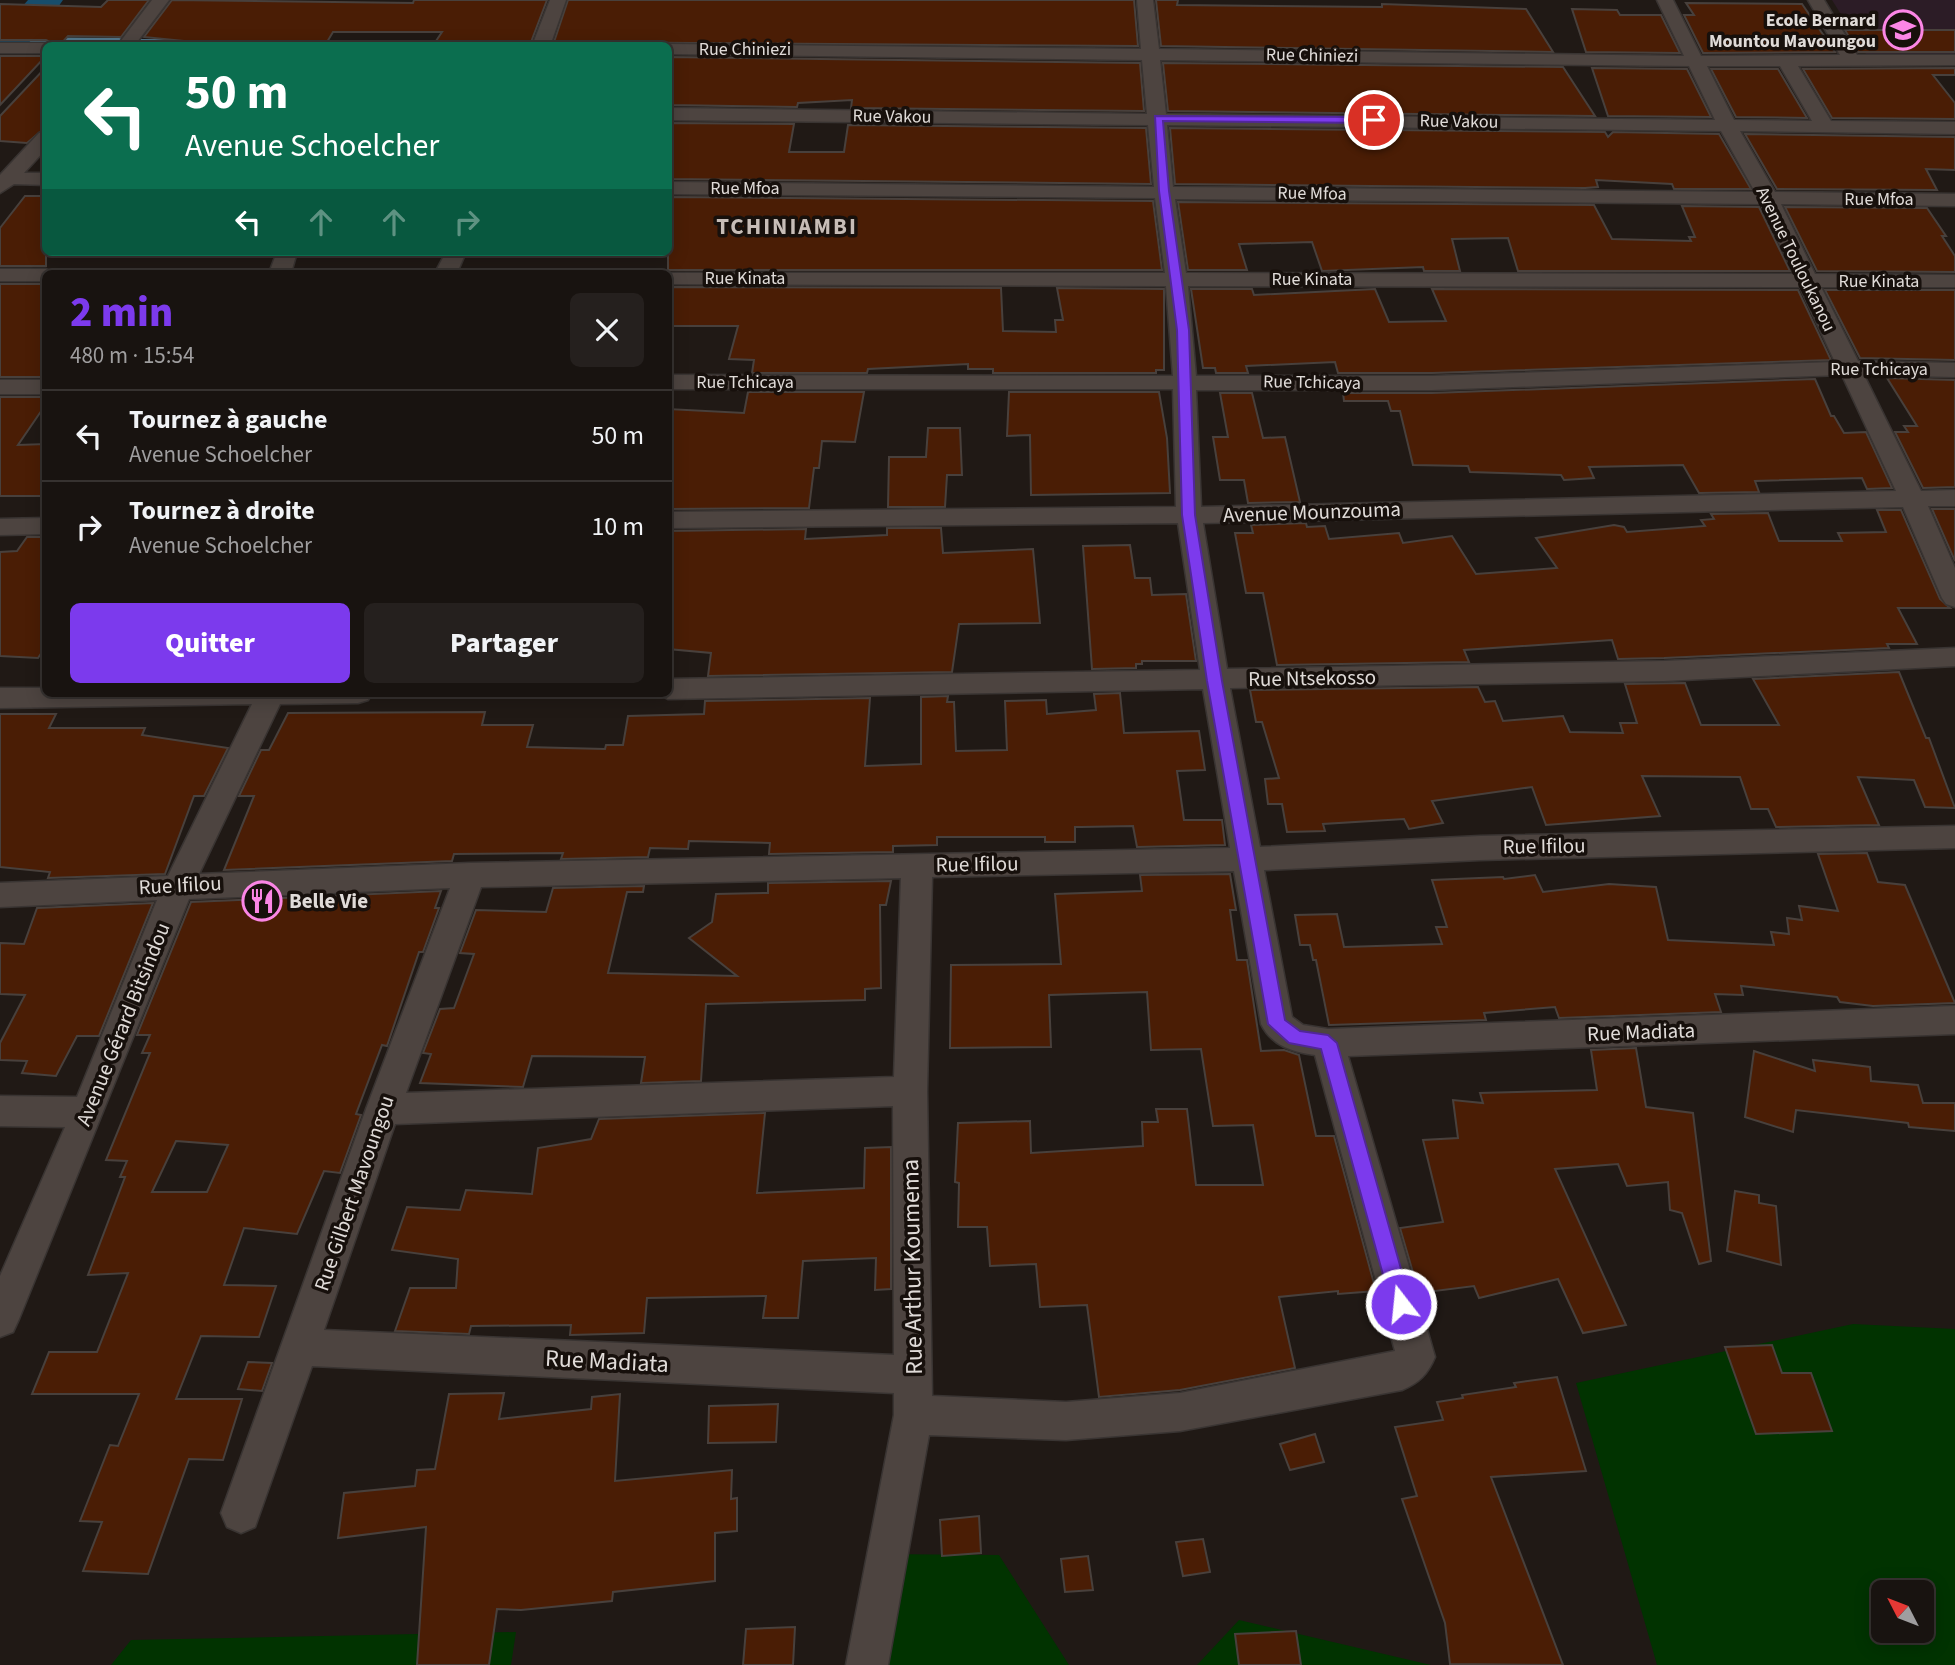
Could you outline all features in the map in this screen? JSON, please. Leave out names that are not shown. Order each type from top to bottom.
[{"type":"street","points":[[128,42],[161,0]]},
{"type":"street","points":[[542,42],[558,0]]},
{"type":"street","name":"Rue Madiata","points":[[1145,0],[1164,191],[1183,330],[1189,515],[1215,681],[1277,1024],[1295,1038],[1328,1043],[1955,1020]]},
{"type":"street","name":"Avenue Touloukanou","points":[[1665,0],[1726,123],[1768,198],[1912,498],[1955,597]]},
{"type":"street","points":[[1816,0],[1852,61]]},
{"type":"street","points":[[0,48],[42,48]]},
{"type":"street","name":"Rue Chiniezi","points":[[672,49],[1695,61],[1955,60]]},
{"type":"street","points":[[1786,61],[1825,127]]},
{"type":"street","name":"Rue Vakou","points":[[672,114],[1726,123],[1955,128]]},
{"type":"street","points":[[4,183],[42,141]]},
{"type":"street","points":[[4,183],[42,179]]},
{"type":"street","name":"Rue Mfoa","points":[[672,188],[1955,200]]},
{"type":"street","points":[[0,275],[42,275]]},
{"type":"street","name":"Rue Kinata","points":[[672,278],[1955,281]]},
{"type":"street","name":"Rue Tchicaya","points":[[672,382],[1432,383],[1848,368],[1955,370]]},
{"type":"street","points":[[0,387],[42,387]]},
{"type":"street","name":"Avenue Mounzouma","points":[[672,520],[1189,515],[1955,498]]},
{"type":"street","points":[[0,527],[42,526]]},
{"type":"street","name":"Rue Ntsekosso","points":[[672,688],[1215,681],[1664,671],[1955,657]]},
{"type":"street","points":[[0,698],[68,697]]},
{"type":"street","name":"Avenue Gérard Bitsindou","points":[[0,1319],[89,1112],[179,885],[270,697]]},
{"type":"street","name":"Rue Ifilou","points":[[0,895],[179,885],[470,875],[1247,859],[1480,848],[1955,837]]},
{"type":"street","name":"Rue Arthur Koumema","points":[[867,1665],[913,1415],[910,1091],[916,865]]},
{"type":"street","name":"Rue Gilbert Mavoungou","points":[[241,1513],[383,1109],[470,875]]},
{"type":"street","points":[[913,1415],[1066,1421],[1180,1412],[1408,1367],[1416,1357],[1328,1043]]},
{"type":"street","points":[[383,1109],[910,1091]]},
{"type":"street","points":[[0,1111],[89,1112]]},
{"type":"street","name":"Rue Madiata","points":[[300,1348],[913,1375]]},
{"type":"shaded area","name":"Ecole Bernard Mountou Mavoungou","points":[[1832,0],[1955,0],[1955,60],[1869,59]]},
{"type":"green space","points":[[1853,1324],[1955,1329],[1955,1665],[1657,1665],[1576,1383]]},
{"type":"green space","points":[[874,1554],[999,1555],[1069,1665],[858,1665]]},
{"type":"green space","points":[[1239,1620],[1431,1665],[1197,1665]]},
{"type":"green space","points":[[516,1632],[511,1665],[111,1665],[131,1640]]},
{"type":"building","points":[[108,0],[149,0],[121,37],[68,36],[63,42],[0,40],[0,4],[101,7]]},
{"type":"building","points":[[172,0],[413,3],[414,0],[547,0],[531,42],[436,41],[442,32],[333,32],[327,42],[184,41],[144,37]]},
{"type":"building","points":[[568,0],[1134,0],[1138,46],[672,42],[554,42]]},
{"type":"building","points":[[1156,0],[1178,0],[1177,5],[1382,7],[1382,4],[1526,9],[1553,52],[1161,46]]},
{"type":"building","points":[[1686,3],[1802,4],[1835,52],[1703,53],[1684,15],[1694,15]]},
{"type":"building","points":[[1572,9],[1617,10],[1620,15],[1661,15],[1680,53],[1586,52]]},
{"type":"building","points":[[1845,30],[1955,30],[1955,52],[1858,52]]},
{"type":"building","points":[[0,56],[42,56],[42,60],[0,105]]},
{"type":"building","points":[[672,57],[1140,63],[1144,111],[851,108],[852,100],[798,103],[797,107],[672,105]]},
{"type":"building","points":[[1163,63],[1563,67],[1595,116],[1168,111]]},
{"type":"building","points":[[1592,68],[1687,69],[1711,117],[1608,116]]},
{"type":"building","points":[[1955,68],[1955,75],[1933,75],[1955,103],[1955,119],[1832,118],[1803,69]]},
{"type":"building","points":[[1711,69],[1778,69],[1807,118],[1736,117]]},
{"type":"building","points":[[42,71],[42,130],[27,143],[0,141],[0,116]]},
{"type":"building","points":[[672,123],[794,124],[789,152],[844,152],[848,125],[1146,128],[1151,184],[672,179]]},
{"type":"building","points":[[1170,128],[1605,132],[1608,137],[1613,132],[1719,134],[1751,189],[1674,189],[1672,184],[1596,180],[1598,187],[1585,188],[1175,184]]},
{"type":"building","points":[[1745,134],[1955,137],[1955,170],[1926,169],[1937,190],[1777,189]]},
{"type":"building","points":[[25,196],[42,196],[42,256],[46,256],[46,266],[0,266],[0,228]]},
{"type":"building","points":[[672,197],[1153,201],[1162,270],[672,270],[668,270],[668,256],[672,256]]},
{"type":"building","points":[[1178,202],[1594,205],[1612,239],[1691,241],[1689,237],[1695,237],[1682,206],[1759,207],[1790,271],[1518,271],[1508,238],[1452,239],[1460,271],[1424,271],[1423,267],[1322,271],[1312,242],[1239,244],[1247,270],[1188,270]]},
{"type":"building","points":[[1785,207],[1927,208],[1946,236],[1942,236],[1955,256],[1955,272],[1817,271]]},
{"type":"building","points":[[0,284],[42,284],[42,377],[0,377]]},
{"type":"building","points":[[672,287],[1001,288],[1003,331],[1056,332],[1055,320],[1063,320],[1057,288],[1164,289],[1164,370],[1156,370],[1156,373],[993,373],[993,369],[968,369],[968,364],[868,369],[867,373],[752,373],[754,360],[729,359],[738,326],[672,326]]},
{"type":"building","points":[[1191,289],[1252,289],[1254,295],[1375,289],[1389,322],[1446,321],[1432,289],[1798,290],[1831,360],[1432,373],[1338,373],[1335,362],[1246,366],[1248,373],[1216,373],[1215,368],[1203,368]]},
{"type":"building","points":[[1825,290],[1955,290],[1955,360],[1860,358]]},
{"type":"building","points":[[1887,378],[1955,380],[1955,487],[1923,488],[1895,432],[1908,432],[1904,426],[1917,426]]},
{"type":"building","points":[[1815,379],[1831,416],[1834,416],[1844,433],[1866,432],[1892,488],[1867,489],[1862,478],[1755,481],[1759,492],[1699,493],[1683,465],[1589,467],[1594,478],[1564,480],[1561,475],[1470,472],[1468,466],[1413,465],[1400,411],[1391,411],[1388,401],[1344,401],[1343,393],[1432,393]]},
{"type":"building","points":[[748,392],[864,392],[855,442],[822,441],[819,468],[814,468],[809,508],[672,509],[672,409],[744,413]]},
{"type":"building","points":[[1009,392],[1159,392],[1167,438],[1170,493],[1031,495],[1030,435],[1007,436]]},
{"type":"building","points":[[1220,393],[1252,393],[1263,438],[1285,437],[1300,502],[1248,503],[1244,480],[1220,480],[1213,437],[1228,437]]},
{"type":"building","points":[[0,397],[42,397],[42,410],[18,445],[42,444],[42,496],[0,496]]},
{"type":"building","points":[[928,428],[960,428],[962,475],[947,475],[945,507],[888,507],[889,457],[926,457]]},
{"type":"building","points":[[1932,509],[1955,509],[1955,561]]},
{"type":"building","points":[[1877,510],[1901,510],[1940,599],[1950,608],[1898,608],[1917,644],[1887,644],[1889,648],[1664,658],[1618,659],[1612,640],[1464,650],[1469,662],[1277,665],[1263,593],[1246,593],[1235,533],[1253,533],[1251,525],[1306,523],[1307,527],[1325,526],[1329,539],[1399,533],[1403,543],[1452,536],[1476,574],[1557,568],[1536,538],[1614,525],[1624,527],[1627,532],[1705,526],[1701,520],[1714,519],[1711,514],[1768,513],[1779,541],[1842,541],[1838,533],[1886,532]]},
{"type":"building","points":[[887,528],[941,528],[943,553],[1033,549],[1040,623],[959,624],[952,672],[708,676],[711,653],[672,649],[672,531],[806,529],[805,539],[887,535]]},
{"type":"building","points":[[27,537],[42,537],[42,652],[38,658],[0,656],[0,552],[17,551]]},
{"type":"building","points":[[1130,545],[1135,578],[1150,578],[1152,595],[1186,594],[1196,661],[1142,661],[1142,664],[1136,664],[1136,668],[1092,669],[1083,546]]},
{"type":"building","points":[[1899,672],[1926,738],[1929,738],[1955,808],[1925,807],[1914,780],[1858,777],[1879,825],[1776,827],[1768,809],[1751,809],[1740,777],[1642,776],[1660,816],[1546,825],[1532,787],[1432,801],[1443,823],[1409,829],[1404,819],[1323,824],[1325,831],[1287,832],[1282,804],[1268,804],[1265,779],[1279,778],[1262,722],[1256,722],[1250,690],[1478,687],[1485,702],[1495,701],[1503,721],[1563,716],[1570,732],[1623,733],[1620,723],[1637,723],[1625,684],[1685,683],[1701,725],[1779,725],[1753,679]]},
{"type":"building","points":[[1120,693],[1124,733],[1199,731],[1205,770],[1177,771],[1184,820],[1222,820],[1225,845],[1137,847],[1133,826],[1075,827],[1075,842],[1045,842],[1045,837],[937,837],[937,845],[893,846],[893,852],[769,854],[770,843],[689,841],[688,849],[650,848],[648,857],[561,859],[563,853],[454,854],[452,861],[224,870],[254,796],[239,796],[261,750],[269,750],[288,713],[485,712],[482,725],[533,725],[527,747],[605,749],[606,745],[623,745],[628,716],[704,714],[705,701],[870,698],[865,766],[921,764],[921,697],[948,696],[947,702],[954,702],[956,751],[1007,750],[1005,701],[1046,700],[1047,714],[1096,710],[1094,694]]},
{"type":"building","points":[[0,714],[56,714],[49,728],[145,728],[142,735],[228,748],[204,796],[194,796],[165,874],[48,878],[50,872],[0,867]]},
{"type":"building","points":[[1867,853],[1878,882],[1905,885],[1955,1003],[1873,1006],[1840,1002],[1837,997],[1741,986],[1743,995],[1715,994],[1721,1012],[1559,1018],[1555,1007],[1484,1013],[1486,1020],[1329,1025],[1316,960],[1313,960],[1310,945],[1300,945],[1295,915],[1337,914],[1344,947],[1442,944],[1436,927],[1447,927],[1432,880],[1504,879],[1535,875],[1543,892],[1609,884],[1656,887],[1668,940],[1774,945],[1771,932],[1789,934],[1787,918],[1802,920],[1799,906],[1838,911],[1818,854]]},
{"type":"building","points":[[1230,874],[1236,910],[1230,910],[1237,960],[1247,960],[1261,1051],[1284,1050],[1299,1055],[1316,1136],[1334,1136],[1376,1291],[1338,1294],[1338,1291],[1279,1297],[1295,1368],[1180,1390],[1099,1397],[1087,1305],[1040,1307],[1036,1264],[990,1266],[987,1227],[958,1227],[959,1183],[955,1182],[958,1123],[1030,1121],[1031,1153],[1143,1146],[1142,1122],[1158,1122],[1156,1109],[1187,1109],[1196,1185],[1263,1185],[1253,1125],[1213,1126],[1201,1049],[1151,1050],[1147,992],[1049,995],[1051,1047],[950,1048],[951,965],[1061,964],[1055,894],[1142,891],[1140,875]]},
{"type":"building","points":[[891,881],[886,905],[880,905],[881,988],[865,989],[865,1000],[706,1004],[701,1081],[641,1083],[645,1057],[532,1056],[523,1087],[420,1083],[431,1054],[423,1053],[440,1009],[454,1008],[474,954],[460,953],[476,910],[546,912],[553,888],[644,886],[643,892],[627,892],[608,973],[737,976],[689,938],[712,922],[716,894],[768,893],[768,883]]},
{"type":"building","points":[[441,891],[435,908],[439,908],[423,952],[419,952],[387,1046],[382,1045],[356,1114],[361,1115],[340,1173],[324,1171],[297,1234],[244,1228],[224,1285],[276,1286],[259,1337],[201,1336],[176,1399],[242,1399],[223,1460],[189,1459],[148,1574],[83,1571],[102,1522],[80,1521],[110,1445],[118,1446],[139,1394],[32,1394],[49,1352],[97,1352],[128,1273],[88,1275],[125,1177],[120,1177],[127,1161],[106,1160],[150,1053],[142,1053],[150,1035],[137,1035],[191,902]],"holes":[[[176,1141],[228,1145],[207,1192],[152,1192]]]},
{"type":"building","points":[[153,903],[99,1036],[77,1036],[56,1076],[22,1073],[27,1061],[0,1060],[0,1043],[25,995],[0,994],[0,943],[24,944],[37,908]]},
{"type":"building","points":[[1636,1048],[1646,1107],[1693,1113],[1711,1261],[1699,1264],[1682,1213],[1670,1210],[1668,1182],[1627,1186],[1618,1164],[1555,1169],[1626,1325],[1583,1333],[1558,1279],[1479,1298],[1474,1286],[1419,1293],[1400,1228],[1443,1222],[1423,1140],[1458,1138],[1453,1100],[1483,1103],[1480,1093],[1597,1090],[1591,1050]]},
{"type":"building","points":[[1754,1051],[1815,1071],[1813,1060],[1870,1067],[1871,1081],[1918,1085],[1923,1103],[1955,1103],[1955,1131],[1796,1110],[1793,1132],[1745,1117]]},
{"type":"building","points":[[765,1113],[757,1193],[864,1188],[865,1148],[891,1147],[891,1289],[875,1290],[876,1258],[803,1261],[798,1318],[763,1318],[766,1296],[647,1298],[644,1333],[570,1335],[571,1325],[471,1326],[469,1334],[395,1331],[410,1288],[456,1288],[458,1259],[392,1250],[407,1207],[460,1210],[466,1190],[532,1194],[538,1148],[591,1139],[599,1119]]},
{"type":"building","points":[[1735,1191],[1759,1195],[1759,1203],[1776,1206],[1781,1265],[1727,1251]]},
{"type":"building","points":[[1772,1345],[1782,1373],[1811,1373],[1832,1431],[1756,1434],[1725,1347]]},
{"type":"building","points":[[248,1362],[272,1363],[262,1391],[238,1389]]},
{"type":"building","points":[[1557,1377],[1586,1471],[1491,1477],[1563,1665],[1450,1664],[1445,1623],[1402,1499],[1417,1496],[1395,1427],[1443,1420],[1437,1402],[1463,1398],[1462,1395],[1516,1387],[1514,1383]]},
{"type":"building","points":[[504,1393],[499,1419],[591,1409],[592,1397],[620,1394],[615,1481],[732,1470],[731,1499],[737,1498],[737,1531],[715,1533],[715,1581],[613,1592],[612,1601],[521,1610],[497,1609],[489,1665],[417,1665],[426,1527],[338,1538],[344,1493],[415,1486],[417,1470],[435,1469],[449,1394]]},
{"type":"building","points":[[778,1404],[776,1442],[708,1443],[709,1406]]},
{"type":"building","points":[[1315,1434],[1324,1462],[1290,1470],[1280,1444]]},
{"type":"building","points":[[979,1516],[981,1553],[942,1556],[940,1520]]},
{"type":"building","points":[[1203,1539],[1210,1572],[1183,1576],[1176,1542]]},
{"type":"building","points":[[1088,1556],[1093,1590],[1065,1592],[1061,1559]]},
{"type":"building","points":[[795,1627],[793,1665],[743,1665],[746,1629]]},
{"type":"building","points":[[1296,1631],[1301,1665],[1239,1665],[1235,1634]]},
{"type":"waterway","points":[[9,43],[46,0]]},
{"type":"waterway","points":[[0,40],[119,41]]},
{"type":"place","name":"Ecole Bernard Mountou Mavoungou","points":[[1903,30]]},
{"type":"place","name":"Belle Vie","points":[[262,901]]},
{"type":"district","name":"TCHINIAMBI","points":[[787,226]]},
{"type":"route","points":[[1374,120],[1158,118],[1164,191],[1183,330],[1189,515],[1215,681],[1277,1024],[1295,1038],[1328,1043],[1401,1304]]}]
